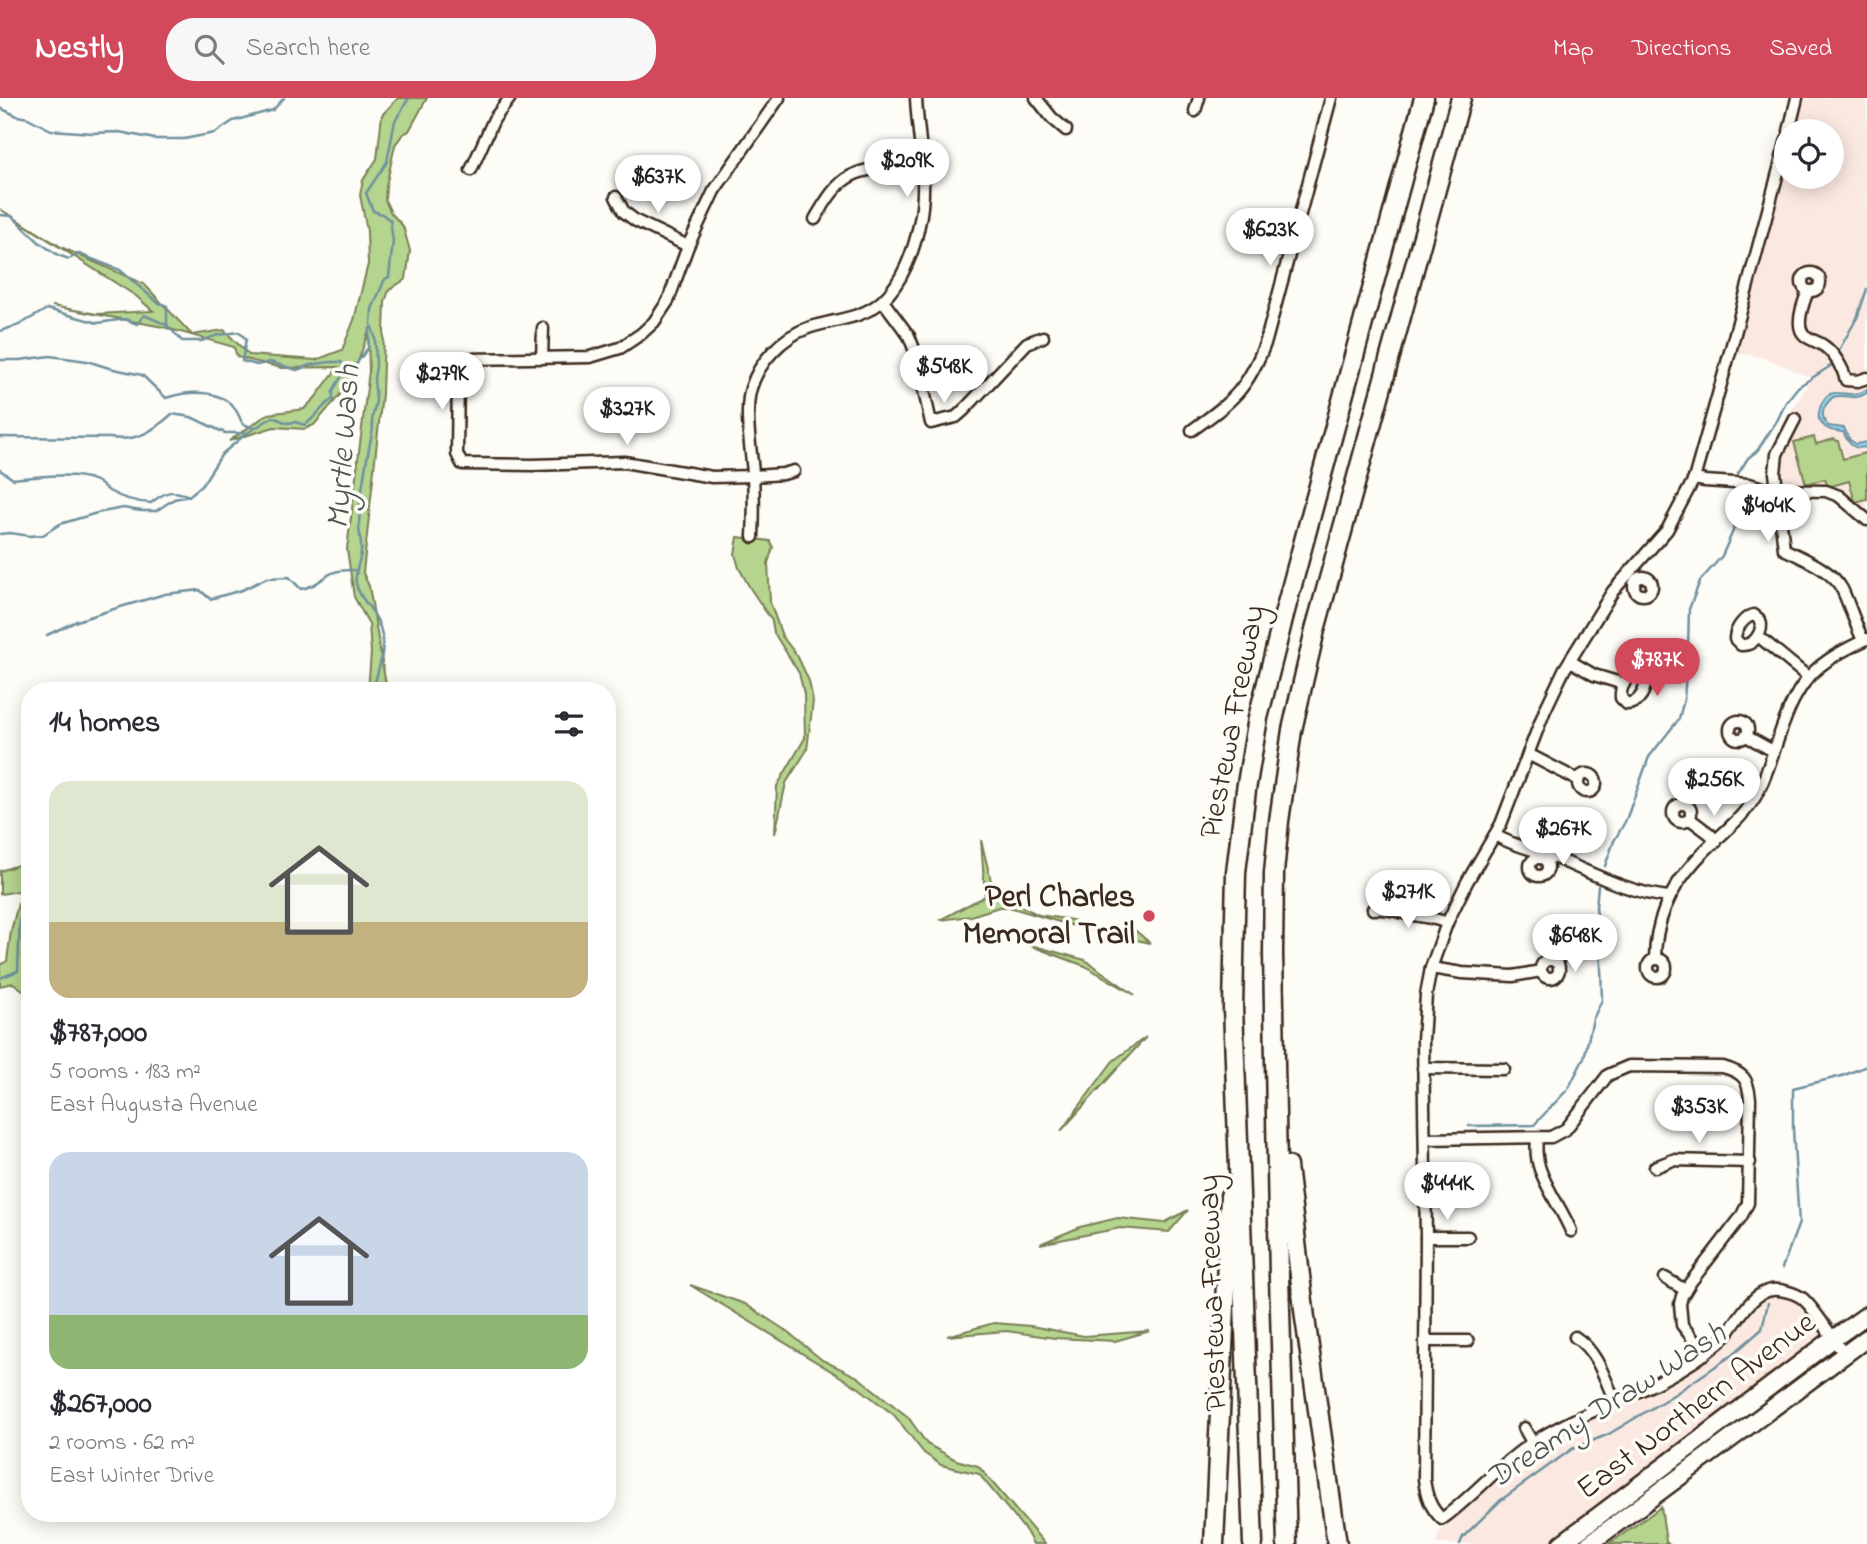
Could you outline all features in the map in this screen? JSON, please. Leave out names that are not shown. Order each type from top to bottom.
[{"type":"highway","name":"Piestewa Freeway","points":[[1253,1544],[1233,1007],[1236,872],[1258,718],[1424,98]]},
{"type":"highway","name":"Piestewa Freeway","points":[[1287,1544],[1273,976],[1274,873],[1283,781],[1315,629],[1461,98]]},
{"type":"highway","points":[[1276,1084],[1337,1544]]},
{"type":"highway","points":[[1214,1544],[1236,1091]]},
{"type":"main road","name":"East Northern Avenue","points":[[1561,1544],[1867,1315]]},
{"type":"main road","name":"East Northern Avenue","points":[[1589,1544],[1867,1338]]},
{"type":"street","points":[[471,170],[494,119],[510,98]]},
{"type":"street","points":[[779,98],[715,191],[688,246],[668,301],[654,322],[641,334],[620,348],[582,358],[463,359],[458,369],[457,454],[461,464],[624,462],[712,477],[783,474],[794,471]]},
{"type":"street","points":[[753,537],[753,476],[748,416],[750,389],[763,363],[781,344],[806,328],[866,312],[883,301],[901,275],[910,257],[922,204],[923,166],[916,98]]},
{"type":"street","points":[[1036,98],[1066,130]]},
{"type":"street","points":[[1195,111],[1199,98]]},
{"type":"street","points":[[1192,430],[1227,405],[1250,378],[1259,360],[1331,98]]},
{"type":"street","points":[[1792,119],[1797,98]]},
{"type":"street","points":[[815,219],[839,185],[850,176],[865,170],[923,166]]},
{"type":"street","points":[[1774,188],[1694,479],[1667,530],[1632,577],[1613,592],[1570,661],[1545,710],[1509,806],[1447,923],[1432,968],[1425,1009],[1423,1068],[1426,1237],[1424,1479],[1428,1500],[1442,1518],[1532,1443],[1566,1424],[1681,1370],[1705,1354],[1726,1336],[1756,1297],[1771,1290],[1802,1298],[1844,1354]]},
{"type":"street","points":[[616,197],[624,212],[636,221],[688,246]]},
{"type":"street","points":[[1808,291],[1800,322],[1801,330],[1825,346],[1835,357],[1846,380],[1858,381],[1867,378]]},
{"type":"street","points":[[883,301],[909,336],[916,354],[931,423],[956,417],[1027,344],[1043,337]]},
{"type":"street","points":[[542,328],[542,358]]},
{"type":"street","points":[[1655,958],[1658,929],[1668,897],[1695,861],[1743,815],[1759,790],[1787,717],[1808,677],[1820,666],[1865,640],[1841,587],[1829,574],[1811,562],[1784,549],[1775,474],[1777,454],[1796,419]]},
{"type":"street","points":[[1694,479],[1770,490],[1826,491],[1839,496],[1867,520]]},
{"type":"street","points":[[1758,636],[1808,677]]},
{"type":"street","points":[[1570,661],[1594,675],[1624,684]]},
{"type":"street","points":[[1746,736],[1773,751]]},
{"type":"street","points":[[1528,754],[1578,780]]},
{"type":"street","points":[[1690,819],[1716,842]]},
{"type":"street","points":[[1495,835],[1506,842],[1621,886],[1668,897]]},
{"type":"street","points":[[1373,909],[1387,908],[1447,923]]},
{"type":"street","points":[[1432,968],[1462,974],[1513,976],[1541,971]]},
{"type":"street","points":[[1425,1139],[1551,1137],[1566,1129],[1608,1075],[1629,1066],[1723,1067],[1742,1075],[1748,1084],[1750,1099],[1750,1195],[1745,1210],[1685,1290],[1680,1304],[1682,1325],[1705,1354]]},
{"type":"street","points":[[1423,1068],[1504,1069]]},
{"type":"street","points":[[1537,1138],[1536,1156],[1539,1169],[1571,1231]]},
{"type":"street","points":[[1656,1167],[1673,1160],[1750,1162]]},
{"type":"street","points":[[1426,1237],[1468,1237]]},
{"type":"street","points":[[1665,1278],[1685,1290]]},
{"type":"street","points":[[1575,1337],[1591,1351],[1615,1402]]},
{"type":"street","points":[[1425,1341],[1468,1341]]},
{"type":"street","points":[[1524,1428],[1532,1443]]},
{"type":"shaded area","points":[[1805,98],[1867,98],[1867,513],[1838,490],[1822,485],[1789,485],[1783,482],[1780,467],[1784,452],[1804,418],[1791,411],[1812,378],[1765,358],[1736,353],[1781,189],[1844,189],[1844,119],[1799,119]]},
{"type":"shaded area","points":[[1771,1298],[1784,1298],[1797,1303],[1822,1339],[1698,1428],[1700,1433],[1592,1515],[1547,1544],[1436,1544],[1438,1534],[1445,1525],[1542,1444],[1683,1376],[1713,1356],[1759,1305]]},
{"type":"green space","points":[[398,98],[427,98],[409,131],[403,134],[395,145],[386,186],[385,200],[391,213],[403,226],[410,251],[406,279],[389,290],[385,302],[382,394],[363,573],[369,586],[385,682],[369,682],[371,653],[369,624],[354,597],[347,549],[369,371],[368,333],[351,382],[314,425],[305,429],[274,427],[229,441],[268,414],[304,409],[338,367],[282,368],[237,357],[234,347],[163,327],[52,306],[97,314],[153,311],[136,296],[0,209],[63,248],[144,284],[192,335],[224,330],[249,355],[316,360],[342,350],[354,320],[368,264],[367,231],[360,195],[363,180],[377,159],[382,115]]},
{"type":"green space","points":[[1814,437],[1816,444],[1834,439],[1838,441],[1843,459],[1865,453],[1867,499],[1855,502],[1849,481],[1828,487],[1825,479],[1806,484],[1794,442]]},
{"type":"green space","points":[[738,537],[770,541],[773,547],[768,563],[770,602],[782,636],[798,657],[809,681],[813,701],[807,750],[786,783],[775,834],[777,786],[805,738],[804,694],[799,673],[774,633],[772,621],[739,568],[735,554]]},
{"type":"green space","points":[[981,840],[993,889],[1012,902],[1039,915],[1072,920],[1101,930],[1136,931],[1150,943],[1066,924],[1009,907],[940,920],[985,896]]},
{"type":"green space","points":[[21,864],[21,890],[0,894],[0,871]]},
{"type":"green space","points":[[21,901],[21,989],[13,983],[0,986],[0,965],[7,961],[18,904]]},
{"type":"green space","points":[[1023,943],[1085,960],[1135,995],[1085,966]]},
{"type":"green space","points":[[1146,1037],[1061,1131],[1113,1061]]},
{"type":"green space","points":[[1188,1210],[1169,1232],[1120,1228],[1040,1244],[1080,1227],[1118,1218],[1164,1223]]},
{"type":"green space","points":[[690,1285],[745,1304],[788,1332],[822,1360],[858,1377],[908,1417],[927,1444],[956,1460],[978,1466],[1045,1544],[1033,1544],[1026,1531],[979,1474],[941,1465],[924,1453],[894,1415],[859,1388]]},
{"type":"green space","points":[[994,1323],[1031,1326],[1084,1336],[1150,1331],[1115,1341],[1055,1338],[1006,1331],[947,1336]]},
{"type":"green space","points":[[1661,1507],[1666,1542],[1669,1544],[1609,1544]]},
{"type":"water","points":[[1867,389],[1867,393],[1858,397],[1833,397],[1823,410],[1823,418],[1828,426],[1844,428],[1850,440],[1856,444],[1867,442],[1866,447],[1857,447],[1849,442],[1843,432],[1824,426],[1819,412],[1823,400],[1832,393],[1857,394]]},
{"type":"waterway","points":[[0,108],[51,130],[119,132],[155,139],[184,139],[215,133],[233,121],[273,110],[284,98]]},
{"type":"waterway","name":"Myrtle Wash","points":[[375,682],[383,640],[378,621],[358,591],[356,571],[361,552],[361,501],[376,401],[372,309],[385,279],[389,277],[393,241],[390,220],[373,211],[366,193],[387,162],[395,121],[409,98]]},
{"type":"waterway","points":[[0,215],[12,216],[40,243],[58,255],[69,259],[79,254],[120,270],[157,302],[167,306],[167,325],[182,341],[201,341],[239,332],[246,339],[242,361],[257,365],[270,362],[297,370],[330,362],[341,362],[346,369],[353,368],[368,348],[370,328]]},
{"type":"waterway","points":[[1839,350],[1857,318],[1867,289]]},
{"type":"waterway","points":[[0,331],[19,325],[47,309],[98,323],[125,319],[137,324],[144,315],[167,325]]},
{"type":"waterway","points":[[0,360],[50,356],[87,361],[142,375],[166,398],[193,393],[221,397],[235,409],[243,424],[254,428]]},
{"type":"waterway","points":[[1738,474],[1748,458],[1757,451],[1798,387],[1832,365]]},
{"type":"waterway","points":[[0,534],[43,535],[60,524],[97,513],[123,508],[156,511],[174,499],[189,496],[202,485],[222,454],[247,433],[273,417],[287,423],[305,425],[309,422],[333,399],[333,391],[345,370]]},
{"type":"waterway","points":[[0,437],[136,437],[151,430],[172,414],[191,417],[225,433],[247,433]]},
{"type":"waterway","points":[[0,470],[13,479],[55,476],[88,478],[119,496],[140,502],[151,503],[169,492],[189,496]]},
{"type":"waterway","points":[[1605,866],[1614,841],[1626,820],[1649,757],[1679,719],[1684,699],[1689,609],[1700,581],[1722,556],[1733,531],[1736,492]]},
{"type":"waterway","points":[[47,635],[77,621],[165,594],[200,590],[210,599],[242,590],[267,578],[289,577],[301,589],[333,573],[355,570]]},
{"type":"waterway","points":[[1469,1126],[1534,1125],[1568,1089],[1584,1058],[1593,1019],[1602,1000],[1600,935],[1596,907],[1598,886]]},
{"type":"waterway","name":"Myrtle Wash","points":[[0,978],[18,971],[21,916]]},
{"type":"waterway","name":"Dreamy Draw Wash","points":[[1782,1268],[1799,1223],[1793,1088],[1842,1076],[1867,1066]]},
{"type":"waterway","name":"Dreamy Draw Wash","points":[[1460,1544],[1463,1537],[1501,1500],[1572,1449],[1609,1434],[1732,1355],[1762,1329],[1768,1303]]},
{"type":"place","name":"Perl Charles Memoral Trail","points":[[1149,916]]}]
